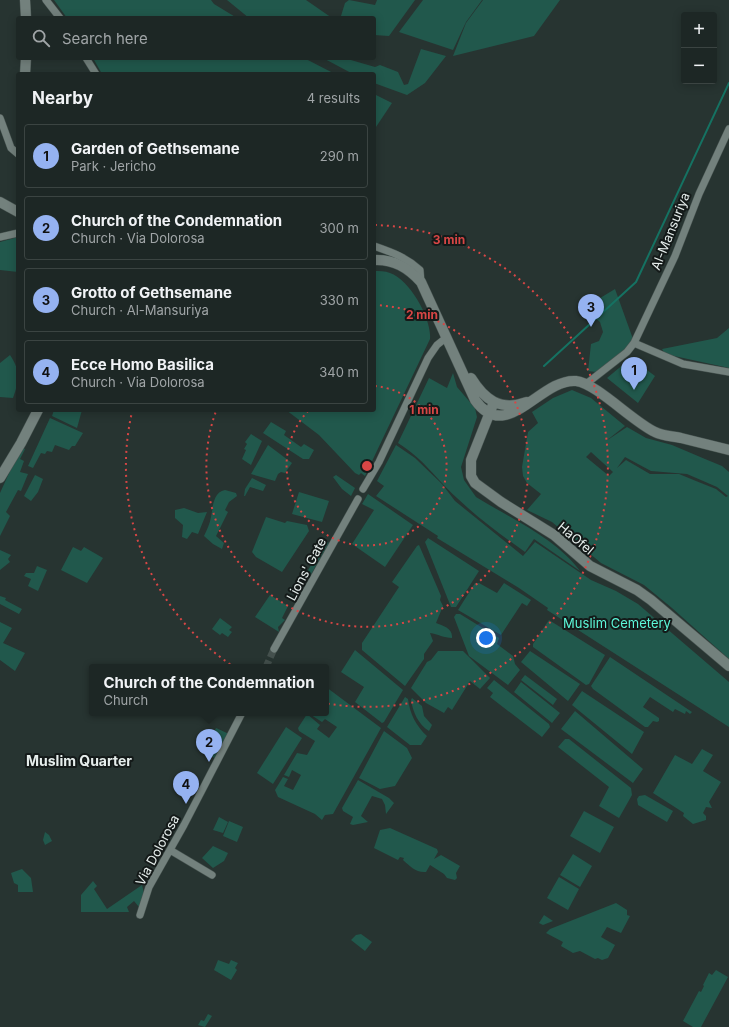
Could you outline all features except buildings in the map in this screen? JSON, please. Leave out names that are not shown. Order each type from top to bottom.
[{"type":"main road","points":[[25,0],[26,16]]},
{"type":"main road","points":[[25,72],[26,60]]},
{"type":"main road","points":[[0,202],[16,211]]},
{"type":"main road","points":[[376,260],[397,263],[410,271],[421,282],[459,362],[475,400],[482,408],[490,413],[498,415],[514,413],[548,388],[562,383],[575,381],[586,384],[647,428],[666,436],[729,450]]},
{"type":"main road","points":[[376,264],[393,268],[407,276],[429,299]]},
{"type":"main road","points":[[459,362],[479,391],[494,402],[514,405],[532,400]]},
{"type":"main road","name":"HaOfel","points":[[494,402],[471,460],[471,476],[475,483],[501,502],[554,535],[590,566],[646,597],[729,666]]},
{"type":"main road","points":[[0,465],[35,412]]},
{"type":"main road","points":[[0,478],[24,437],[35,412]]},
{"type":"street","points":[[46,0],[58,16]]},
{"type":"street","points":[[87,60],[95,72]]},
{"type":"street","points":[[0,118],[11,148],[16,152]]},
{"type":"street","name":"Al-Mansuriya","points":[[634,343],[674,256],[699,194],[729,129]]},
{"type":"street","points":[[0,237],[16,233]]},
{"type":"street","points":[[376,247],[402,256],[413,263],[420,270],[421,282]]},
{"type":"street","points":[[363,489],[379,462],[428,358],[437,345],[447,337]]},
{"type":"street","points":[[586,384],[627,352],[634,343],[683,364],[729,372]]},
{"type":"street","name":"Lions' Gate","points":[[274,650],[358,499]]},
{"type":"street","name":"Via Dolorosa","points":[[140,915],[149,887],[240,716]]},
{"type":"street","points":[[170,850],[212,875]]},
{"type":"green space","points":[[54,0],[211,0],[214,4],[234,16],[66,16]]},
{"type":"green space","points":[[227,0],[306,0],[329,16],[247,16]]},
{"type":"green space","points":[[349,0],[375,5],[377,0],[415,0],[389,36],[376,35],[376,16],[341,16],[345,3]]},
{"type":"green space","points":[[423,0],[482,0],[466,22],[453,50],[399,32]]},
{"type":"green space","points":[[483,0],[560,0],[534,36],[453,56],[466,23]]},
{"type":"green space","points":[[421,49],[446,56],[425,83],[407,95],[376,84],[376,72],[349,72],[327,60],[351,60],[375,67],[380,65],[398,72],[404,85],[408,84]]},
{"type":"green space","points":[[94,60],[308,60],[331,72],[101,72]]},
{"type":"green space","points":[[376,95],[392,103],[376,127]]},
{"type":"green space","points":[[16,238],[16,272],[0,270],[0,242]]},
{"type":"green space","points":[[376,271],[388,272],[398,277],[405,283],[418,301],[427,321],[430,331],[430,339],[365,476],[361,473],[359,475],[355,473],[319,435],[289,412],[376,412]]},
{"type":"green space","points":[[615,289],[633,339],[626,350],[596,372],[588,371],[591,344],[599,341],[603,332],[600,322],[590,314],[584,314],[582,309]]},
{"type":"green space","points":[[729,328],[729,368],[665,354],[662,349],[717,338]]},
{"type":"green space","points":[[10,355],[16,366],[16,389],[13,398],[0,397],[0,363]]},
{"type":"green space","points":[[631,358],[655,376],[638,403],[607,378]]},
{"type":"green space","points":[[453,373],[457,387],[475,408],[477,417],[461,467],[464,480],[476,497],[546,539],[570,559],[580,571],[534,539],[525,552],[498,533],[473,512],[449,491],[416,456],[398,443],[429,378],[447,388]]},
{"type":"green space","points":[[572,390],[591,398],[625,426],[606,441],[627,427],[646,438],[672,445],[722,466],[729,472],[729,659],[644,585],[601,563],[552,522],[527,510],[541,494],[527,483],[523,476],[522,467],[528,432],[538,423],[532,412],[553,398]],"holes":[[[591,452],[613,472],[609,476],[586,457]],[[625,457],[651,471],[687,474],[717,487],[728,496],[726,497],[716,489],[679,474],[650,474],[626,460],[617,468]]]},
{"type":"green space","points":[[53,412],[81,412],[77,428],[52,416]]},
{"type":"green space","points":[[50,418],[83,433],[75,446],[72,446],[69,450],[55,445],[52,452],[47,451],[45,454],[41,453],[33,468],[28,466]]},
{"type":"green space","points":[[271,422],[286,431],[284,435],[301,447],[304,444],[314,450],[309,459],[303,459],[263,433]]},
{"type":"green space","points":[[251,434],[262,441],[251,465],[242,459],[246,450],[244,449],[247,444],[245,442]]},
{"type":"green space","points":[[268,445],[292,463],[285,473],[281,472],[278,474],[275,481],[251,474]]},
{"type":"green space","name":"Muslim Cemetery","points":[[396,445],[415,458],[442,484],[455,501],[523,556],[535,542],[591,580],[616,591],[638,604],[729,682],[729,727],[547,610],[548,608],[519,588],[437,538],[438,536],[376,496],[384,486],[377,481]]},
{"type":"green space","points":[[21,447],[25,449],[20,459],[24,461],[20,472],[28,474],[21,491],[18,490],[6,512],[10,516],[0,536],[0,493]]},
{"type":"green space","points":[[35,475],[43,479],[38,492],[31,501],[24,496]]},
{"type":"green space","points":[[336,475],[355,488],[351,496],[342,489],[333,477]]},
{"type":"green space","points":[[252,478],[266,485],[263,491],[250,487],[244,496],[245,489]]},
{"type":"green space","points":[[225,490],[236,493],[237,496],[229,502],[225,510],[228,512],[216,536],[224,543],[222,549],[213,544],[204,536],[210,522],[216,497],[221,491]]},
{"type":"green space","points":[[299,492],[329,501],[322,522],[292,514]]},
{"type":"green space","points":[[368,494],[413,525],[385,567],[352,544],[374,510],[362,504]]},
{"type":"green space","points":[[184,508],[198,513],[207,512],[198,534],[192,532],[187,539],[182,537],[183,525],[175,518],[175,510]]},
{"type":"green space","points":[[266,517],[285,523],[287,521],[307,525],[309,531],[282,572],[256,557],[252,552]]},
{"type":"green space","points":[[428,538],[479,571],[456,607],[451,607],[425,542]]},
{"type":"green space","points":[[326,541],[329,543],[309,578],[305,575]]},
{"type":"green space","points":[[419,545],[441,596],[440,600],[443,606],[436,623],[449,630],[452,638],[430,633],[433,641],[424,654],[424,659],[405,686],[362,650],[362,643],[399,587],[392,582]]},
{"type":"green space","points":[[73,547],[81,551],[84,547],[103,558],[87,583],[61,570]]},
{"type":"green space","points":[[0,550],[11,555],[8,559],[10,562],[0,570]]},
{"type":"green space","points":[[37,566],[47,570],[38,591],[28,586],[31,579],[24,576],[26,573],[34,573]]},
{"type":"green space","points":[[475,583],[479,583],[497,593],[504,583],[531,600],[527,606],[522,603],[501,635],[458,610]]},
{"type":"green space","points":[[270,595],[288,606],[282,618],[285,620],[278,627],[279,632],[255,617]]},
{"type":"green space","points":[[0,596],[6,598],[5,600],[22,609],[19,614],[0,604]]},
{"type":"green space","points":[[456,614],[460,614],[499,638],[497,644],[513,656],[515,664],[520,670],[508,685],[469,656],[454,617]]},
{"type":"green space","points":[[220,618],[232,627],[229,630],[232,632],[228,637],[222,633],[220,635],[212,629]]},
{"type":"green space","points":[[549,620],[605,655],[589,684],[586,685],[533,647],[533,644]]},
{"type":"green space","points":[[0,622],[12,628],[3,643],[25,653],[15,671],[0,660]]},
{"type":"green space","points":[[355,650],[403,690],[382,723],[355,702],[364,687],[341,672]]},
{"type":"green space","points":[[438,651],[463,651],[490,678],[480,689],[470,681],[452,710],[448,707],[444,713],[426,703],[411,688],[427,662],[431,660]]},
{"type":"green space","points":[[530,651],[580,684],[568,701],[521,662]]},
{"type":"green space","points":[[610,657],[692,712],[690,714],[686,711],[685,714],[675,709],[673,712],[650,697],[643,707],[659,718],[659,721],[653,721],[648,727],[645,727],[591,686]]},
{"type":"green space","points":[[525,675],[557,699],[553,705],[521,680]]},
{"type":"green space","points":[[494,680],[549,724],[550,727],[542,737],[490,697],[493,693],[487,688]]},
{"type":"green space","points":[[521,682],[560,713],[552,723],[514,692]]},
{"type":"green space","points":[[329,689],[381,728],[333,814],[325,815],[322,820],[315,814],[278,797],[275,790],[283,777],[288,779],[284,786],[293,790],[301,775],[292,770],[289,777],[284,775],[297,753],[307,755],[315,741],[299,731],[298,728],[306,716],[309,716],[320,725],[317,729],[329,738],[337,727],[325,719],[322,722],[313,716],[329,716]]},
{"type":"green space","points":[[582,691],[644,732],[632,754],[572,705]]},
{"type":"green space","points":[[405,697],[408,699],[410,710],[414,719],[427,736],[421,745],[410,745],[387,727]]},
{"type":"green space","points":[[412,698],[422,706],[424,716],[432,725],[429,731],[422,725],[417,717],[412,704]]},
{"type":"green space","points":[[575,711],[643,769],[633,783],[561,729]]},
{"type":"green space","points":[[286,727],[302,738],[273,784],[257,773]]},
{"type":"green space","points":[[216,728],[229,734],[216,759],[204,752]]},
{"type":"green space","points":[[384,731],[407,748],[412,758],[395,786],[380,789],[359,778]]},
{"type":"green space","points":[[565,739],[569,739],[631,788],[632,795],[619,818],[599,806],[609,787],[558,747]]},
{"type":"green space","points":[[702,749],[713,755],[703,771],[721,782],[709,802],[712,808],[706,807],[703,813],[706,816],[706,820],[693,824],[683,816],[684,813],[653,793],[675,755],[692,764]]},
{"type":"green space","points":[[358,780],[389,798],[394,803],[386,814],[385,805],[382,799],[372,796],[361,816],[368,822],[353,825],[350,824],[353,817],[343,811],[342,808]]},
{"type":"green space","points":[[645,795],[673,811],[667,822],[638,805],[637,799],[639,796]]},
{"type":"green space","points":[[584,811],[614,827],[600,853],[570,836]]},
{"type":"green space","points":[[219,817],[228,822],[223,833],[213,830]]},
{"type":"green space","points":[[229,821],[243,827],[237,842],[223,836]]},
{"type":"green space","points":[[390,828],[437,849],[438,852],[434,859],[441,855],[460,866],[456,873],[457,878],[455,880],[447,878],[444,874],[430,865],[426,872],[413,869],[403,860],[404,858],[400,857],[398,860],[374,848],[380,830]]},
{"type":"green space","points":[[45,832],[49,835],[52,841],[45,845],[43,840]]},
{"type":"green space","points":[[213,846],[228,853],[224,861],[213,868],[202,858]]},
{"type":"green space","points":[[573,854],[592,866],[580,887],[560,875]]},
{"type":"green space","points":[[22,869],[31,878],[33,892],[18,892],[18,885],[14,883],[11,873]]},
{"type":"green space","points":[[559,877],[579,889],[568,910],[547,898]]},
{"type":"green space","points":[[93,881],[97,886],[94,889],[107,909],[142,885],[144,893],[139,907],[134,901],[127,907],[129,912],[81,912],[81,895]]},
{"type":"green space","points":[[616,903],[627,910],[627,915],[630,916],[621,933],[607,927],[601,937],[615,945],[608,958],[602,960],[598,958],[595,959],[580,951],[573,953],[561,946],[563,942],[546,933],[550,929]]},
{"type":"green space","points":[[544,915],[553,921],[543,925],[539,923]]},
{"type":"green space","points":[[361,934],[372,942],[365,951],[351,940],[356,935]]},
{"type":"green space","points":[[218,960],[229,964],[231,960],[238,963],[235,968],[237,970],[231,980],[214,970]]},
{"type":"green space","points":[[716,970],[728,977],[701,1027],[693,1027],[683,1021],[699,991],[701,992],[709,973],[712,975]]},
{"type":"green space","points":[[208,1014],[212,1016],[205,1027],[198,1025],[201,1020],[204,1021]]},
{"type":"waterway","points":[[544,366],[636,282],[729,83]]},
{"type":"tunnel","points":[[267,664],[274,649]]},
{"type":"place","name":"Grotto of Gethsemane","points":[[591,327]]},
{"type":"place","name":"Garden of Gethsemane","points":[[634,390]]},
{"type":"place","name":"Church of the Condemnation","points":[[209,762]]},
{"type":"place","name":"Ecce Homo Basilica","points":[[186,804]]},
{"type":"district","name":"Muslim Quarter","points":[[79,761]]}]
